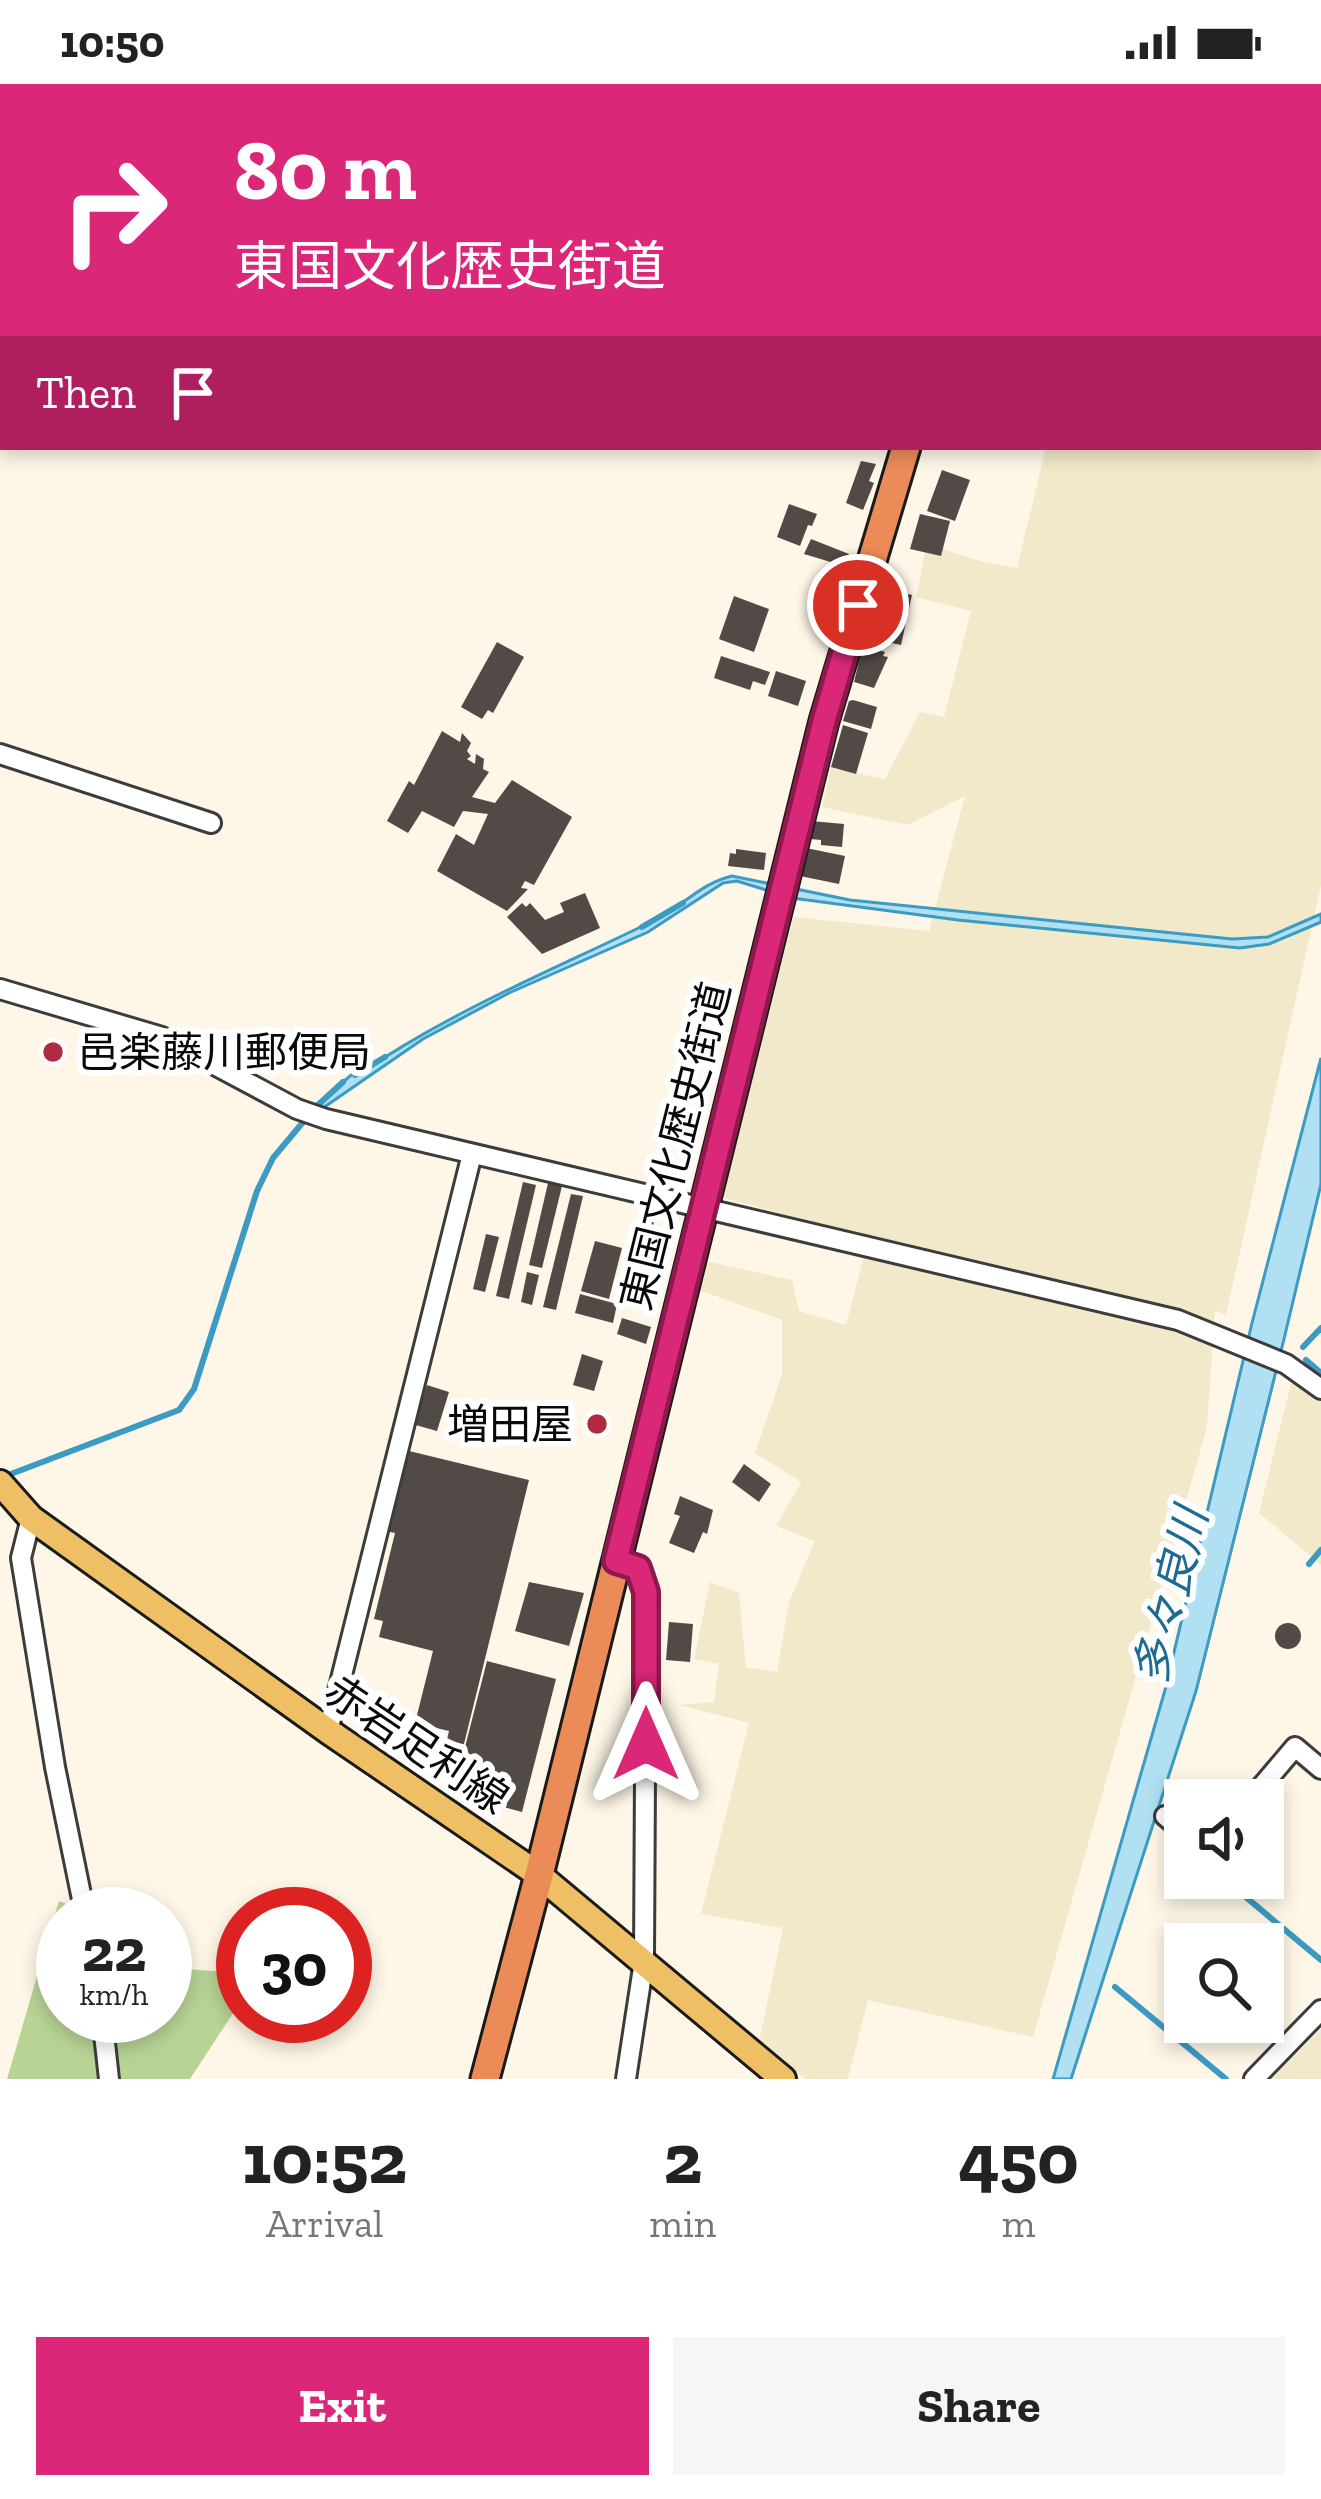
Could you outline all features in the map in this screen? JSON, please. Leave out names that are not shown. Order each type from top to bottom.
[{"type":"highway","name":"東国文化歴史街道","points":[[485,2079],[834,684],[905,450]]},
{"type":"main road","name":"赤岩足利線","points":[[0,1483],[31,1518],[539,1875],[782,2079]]},
{"type":"street","points":[[0,754],[211,823]]},
{"type":"street","points":[[0,989],[163,1037],[297,1109],[1178,1319],[1280,1362],[1321,1390]]},
{"type":"street","points":[[328,1731],[472,1154]]},
{"type":"street","points":[[31,1518],[21,1558],[79,1887]]},
{"type":"street","points":[[616,1561],[638,1568],[646,1592],[644,1961],[626,2079]]},
{"type":"street","points":[[1268,1779],[1295,1747],[1321,1769]]},
{"type":"street","points":[[1254,2079],[1321,2010]]},
{"type":"street","points":[[105,2043],[109,2079]]},
{"type":"shaded area","points":[[1045,450],[1321,450],[1321,885],[1226,1315],[1215,1310],[1207,1427],[1033,2037],[868,2000],[848,2079],[805,2079],[759,2042],[783,1928],[701,1914],[749,1723],[679,1705],[714,1702],[719,1664],[694,1659],[710,1582],[739,1593],[746,1667],[777,1672],[789,1602],[815,1541],[776,1526],[801,1482],[755,1453],[782,1374],[782,1320],[699,1290],[700,1260],[792,1280],[799,1311],[846,1325],[869,1237],[720,1197],[794,917],[929,931],[965,796],[908,825],[822,807],[831,768],[885,779],[920,712],[944,717],[971,611],[916,597],[927,544],[1017,568]]},
{"type":"shaded area","points":[[1293,1375],[1321,1398],[1321,1565],[1259,1513]]},
{"type":"shaded area","points":[[1321,2029],[1321,2079],[1271,2079]]},
{"type":"green space","points":[[192,1969],[216,1971],[216,2039],[190,2079],[7,2079],[36,1980],[36,2043],[192,2043]]},
{"type":"water","points":[[732,876],[850,900],[1232,939],[1268,937],[1321,914],[1321,922],[1269,944],[1240,948],[958,920],[792,898],[737,881],[723,883],[648,932],[509,993],[423,1039],[320,1110],[313,1107],[356,1071],[359,1074],[467,1010],[653,921]]},
{"type":"water","points":[[1321,1058],[1321,1184],[1196,1691],[1071,2079],[1053,2079],[1165,1690]]},
{"type":"building","points":[[861,461],[876,464],[863,510],[846,503]]},
{"type":"building","points":[[942,470],[970,480],[955,521],[927,511]]},
{"type":"building","points":[[789,504],[817,514],[800,546],[777,537]]},
{"type":"building","points":[[920,514],[950,521],[941,556],[910,549]]},
{"type":"building","points":[[811,539],[849,554],[844,566],[804,554]]},
{"type":"building","points":[[884,588],[912,595],[901,645],[873,639]]},
{"type":"building","points":[[734,596],[769,609],[754,652],[719,639]]},
{"type":"building","points":[[497,642],[524,657],[493,713],[488,710],[482,719],[461,707]]},
{"type":"building","points":[[863,645],[888,657],[874,688],[854,682]]},
{"type":"building","points":[[721,656],[770,672],[765,685],[753,681],[750,690],[714,678]]},
{"type":"building","points":[[776,671],[806,681],[798,706],[768,696]]},
{"type":"building","points":[[853,700],[877,707],[871,729],[843,721]]},
{"type":"building","points":[[843,725],[868,733],[856,774],[831,767]]},
{"type":"building","points":[[442,731],[460,742],[462,733],[471,743],[467,759],[475,764],[476,754],[484,759],[483,769],[489,772],[472,797],[495,803],[512,780],[572,817],[534,885],[525,881],[521,888],[528,889],[507,911],[437,871],[456,834],[474,845],[488,814],[463,811],[454,827],[422,811],[408,833],[387,821],[409,781],[414,785]]},
{"type":"building","points":[[811,821],[844,824],[842,847],[810,839]]},
{"type":"building","points":[[806,848],[845,856],[839,884],[800,876]]},
{"type":"building","points":[[736,849],[766,853],[764,870],[728,866],[730,853],[736,854]]},
{"type":"building","points":[[585,893],[600,928],[542,954],[507,917],[522,903],[526,907],[530,903],[545,920],[564,912],[560,903]]},
{"type":"building","points":[[523,1182],[536,1185],[509,1299],[496,1296]]},
{"type":"building","points":[[548,1183],[562,1186],[542,1268],[529,1265]]},
{"type":"building","points":[[571,1194],[583,1196],[556,1310],[543,1307]]},
{"type":"building","points":[[643,1211],[656,1215],[649,1240],[635,1236]]},
{"type":"building","points":[[486,1234],[499,1237],[485,1292],[473,1289]]},
{"type":"building","points":[[637,1240],[648,1242],[644,1256],[657,1259],[654,1269],[631,1263]]},
{"type":"building","points":[[595,1241],[622,1248],[609,1299],[581,1291]]},
{"type":"building","points":[[632,1269],[652,1273],[642,1301],[625,1297]]},
{"type":"building","points":[[527,1272],[539,1275],[532,1305],[521,1302]]},
{"type":"building","points":[[580,1294],[617,1304],[613,1323],[575,1313]]},
{"type":"building","points":[[622,1318],[651,1327],[646,1344],[617,1334]]},
{"type":"building","points":[[582,1354],[603,1361],[594,1391],[573,1385]]},
{"type":"building","points":[[427,1385],[449,1392],[437,1431],[412,1424]]},
{"type":"building","points":[[405,1450],[529,1480],[463,1748],[446,1744],[449,1731],[415,1723],[433,1651],[379,1637],[383,1621],[374,1619],[395,1533],[385,1531]]},
{"type":"building","points":[[744,1464],[771,1484],[759,1502],[732,1482]]},
{"type":"building","points":[[680,1496],[713,1510],[707,1534],[703,1532],[694,1553],[669,1543],[680,1516],[674,1514]]},
{"type":"building","points":[[529,1582],[584,1593],[569,1646],[515,1631]]},
{"type":"building","points":[[669,1622],[693,1624],[690,1662],[666,1660]]},
{"type":"building","points":[[1288,1623],[1301,1636],[1288,1649],[1275,1636]]},
{"type":"building","points":[[487,1661],[556,1679],[522,1812],[453,1794]]},
{"type":"waterway","points":[[642,927],[683,903]]},
{"type":"waterway","points":[[355,1075],[385,1057]]},
{"type":"waterway","points":[[318,1105],[343,1082]]},
{"type":"waterway","points":[[3,1477],[179,1410],[194,1389],[257,1191],[273,1158],[309,1115]]},
{"type":"waterway","points":[[1303,1347],[1321,1328]]},
{"type":"waterway","points":[[1306,1360],[1321,1373]]},
{"type":"waterway","points":[[1309,1564],[1321,1550]]},
{"type":"waterway","points":[[1248,1899],[1321,1960]]},
{"type":"waterway","points":[[1115,1987],[1226,2079]]},
{"type":"place","name":"邑楽藤川郵便局","points":[[53,1052]]},
{"type":"place","name":"増田屋","points":[[597,1424]]},
{"type":"route","points":[[646,1744],[646,1592],[638,1568],[616,1561],[824,721],[858,605]]},
{"type":"water label","name":"多々良川","points":[[1170,1596]]}]
